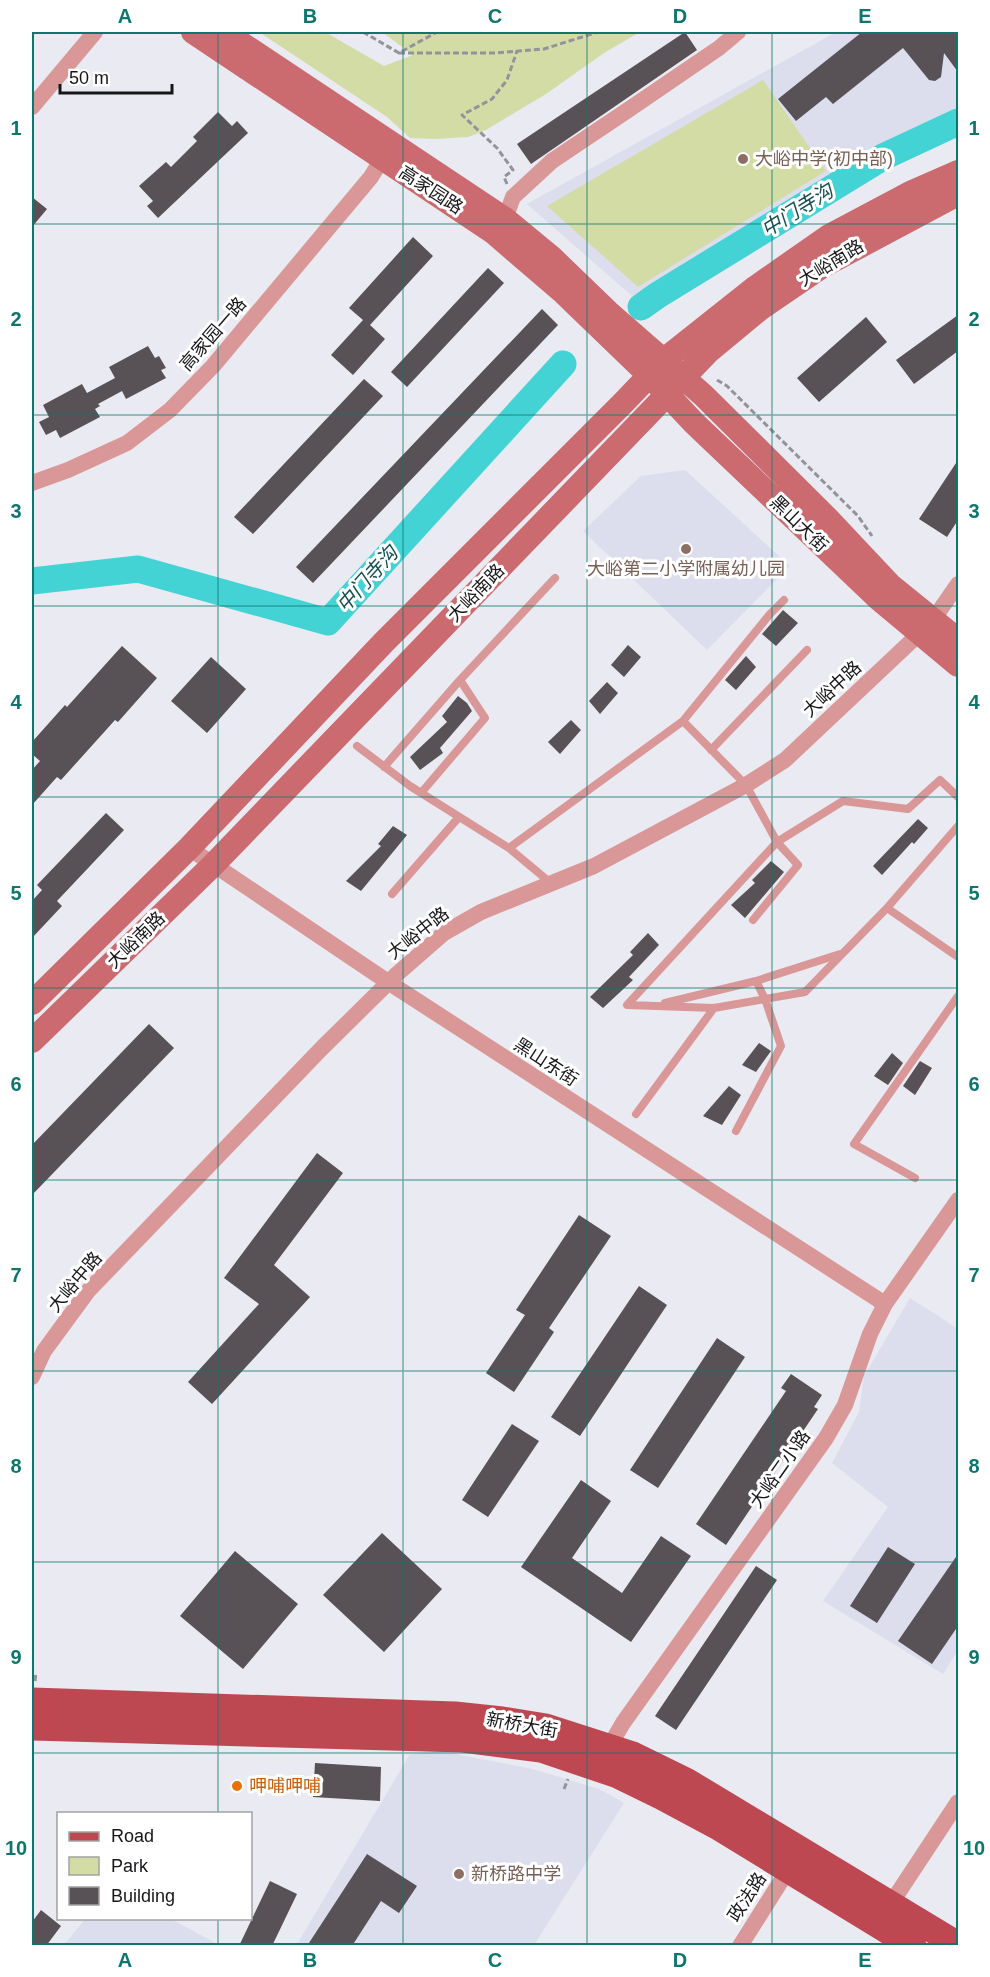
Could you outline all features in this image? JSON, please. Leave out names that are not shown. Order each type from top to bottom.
[{"type":"main road","name":"高家园路","points":[[193,32],[493,232],[656,367]]},
{"type":"main road","name":"高家园路","points":[[224,32],[509,208],[551,257],[648,348],[656,367]]},
{"type":"main road","name":"大峪南路","points":[[32,1002],[189,848],[384,642],[624,402],[656,367],[756,287],[830,236],[910,193],[958,172]]},
{"type":"main road","name":"大峪南路","points":[[32,1041],[213,865],[709,351],[761,308],[812,273],[883,232],[958,194]]},
{"type":"main road","name":"黑山大街","points":[[656,367],[675,386],[694,423],[879,600],[926,627],[958,640]]},
{"type":"main road","name":"黑山大街","points":[[926,627],[958,665]]},
{"type":"main road","name":"新桥大街","points":[[32,1701],[467,1716],[546,1727],[633,1755],[686,1781],[958,1945]]},
{"type":"main road","name":"新桥大街","points":[[32,1727],[463,1740],[541,1749],[618,1775],[661,1796],[717,1826],[913,1946]]},
{"type":"street","points":[[32,106],[95,32]]},
{"type":"street","points":[[509,208],[552,160],[628,110],[738,32]]},
{"type":"street","name":"高家园一路","points":[[32,483],[68,470],[127,443],[170,410],[213,366],[371,177],[382,159]]},
{"type":"street","name":"大峪中路","points":[[32,1377],[44,1351],[88,1291],[388,982],[444,933],[481,912],[594,866],[746,785],[785,759],[926,627],[958,584]]},
{"type":"street","name":"黑山东街","points":[[189,848],[388,982],[885,1304]]},
{"type":"street","name":"大峪二小路","points":[[609,1747],[623,1723],[826,1438],[845,1405],[870,1334],[885,1304],[958,1200]]},
{"type":"street","points":[[890,1905],[958,1802]]},
{"type":"street","name":"政法路","points":[[740,1946],[788,1870]]},
{"type":"lane","points":[[384,766],[555,578]]},
{"type":"lane","points":[[509,848],[683,721],[784,600]]},
{"type":"lane","points":[[711,750],[807,650]]},
{"type":"lane","points":[[421,793],[485,718],[460,680]]},
{"type":"lane","points":[[683,721],[746,785],[777,842],[798,865],[753,920]]},
{"type":"lane","points":[[357,746],[421,793],[509,848],[552,884]]},
{"type":"lane","points":[[958,797],[940,780],[908,809],[843,801],[777,842],[627,1005],[714,1008],[805,992],[887,908],[958,826]]},
{"type":"lane","points":[[392,894],[459,817]]},
{"type":"lane","points":[[887,908],[958,957]]},
{"type":"lane","points":[[655,1006],[756,981],[844,953]]},
{"type":"lane","points":[[736,1131],[781,1046],[765,999],[756,981]]},
{"type":"lane","points":[[915,1178],[854,1144],[958,996]]},
{"type":"lane","points":[[636,1114],[714,1008]]},
{"type":"path","points":[[363,32],[399,53],[469,53],[544,49],[598,32]]},
{"type":"path","points":[[399,53],[437,32]]},
{"type":"path","points":[[509,208],[504,177],[513,170],[497,148],[462,115],[492,99],[507,80],[517,51]]},
{"type":"shaded area","name":"大峪中学(初中部)","points":[[836,32],[958,32],[958,113],[632,296],[527,204]]},
{"type":"shaded area","name":"大峪第二小学附属幼儿园","points":[[685,470],[790,566],[707,650],[583,531],[641,476]]},
{"type":"shaded area","points":[[910,1298],[958,1329],[958,1650],[943,1674],[823,1601],[888,1507],[832,1463],[859,1412],[864,1376]]},
{"type":"shaded area","name":"新桥路中学","points":[[440,1751],[533,1769],[599,1789],[624,1803],[534,1945],[296,1946],[410,1754]]},
{"type":"shaded area","points":[[84,1920],[173,1920],[219,1945],[64,1945]]},
{"type":"green space","points":[[259,32],[325,32],[384,66],[413,55],[382,32],[640,32],[604,53],[546,94],[486,130],[468,137],[435,139],[410,138],[387,117]]},
{"type":"green space","points":[[763,80],[826,171],[638,287],[547,206]]},
{"type":"building","points":[[685,32],[697,50],[531,164],[517,144]]},
{"type":"building","points":[[862,32],[958,32],[958,72],[944,53],[941,77],[935,81],[929,80],[903,48],[833,104],[826,97],[796,121],[778,99]]},
{"type":"building","points":[[218,112],[232,126],[237,121],[248,133],[158,218],[147,206],[153,201],[139,186],[166,162],[171,167],[197,141],[193,137]]},
{"type":"building","points":[[32,197],[47,209],[32,227]]},
{"type":"building","points":[[413,237],[433,256],[370,325],[385,339],[353,375],[331,355],[363,320],[349,308]]},
{"type":"building","points":[[488,268],[504,283],[407,387],[391,372]]},
{"type":"building","points":[[542,309],[558,325],[313,583],[296,567]]},
{"type":"building","points":[[958,315],[958,351],[914,384],[896,360]]},
{"type":"building","points":[[866,317],[887,342],[819,402],[797,378]]},
{"type":"building","points":[[148,346],[155,358],[159,356],[166,368],[161,370],[166,378],[126,399],[122,391],[98,404],[100,406],[95,409],[100,417],[60,438],[56,430],[46,435],[39,422],[49,417],[43,405],[82,384],[87,393],[115,378],[109,367]]},
{"type":"building","points":[[364,379],[383,396],[253,534],[234,517]]},
{"type":"building","points":[[958,460],[958,520],[947,537],[919,519]]},
{"type":"building","points":[[783,610],[798,623],[776,646],[762,634]]},
{"type":"building","points":[[628,645],[641,657],[624,677],[611,665]]},
{"type":"building","points":[[122,646],[157,678],[61,780],[57,777],[32,805],[32,770],[40,761],[32,754],[32,742]]},
{"type":"building","points":[[746,656],[756,667],[736,690],[725,680]]},
{"type":"building","points":[[211,657],[246,689],[207,733],[171,701]]},
{"type":"building","points":[[607,682],[618,693],[600,714],[589,701]]},
{"type":"building","points":[[458,696],[467,703],[472,711],[440,748],[443,753],[420,770],[410,757],[447,722],[442,716]]},
{"type":"building","points":[[571,720],[581,730],[560,754],[548,742]]},
{"type":"building","points":[[106,813],[124,830],[57,901],[62,906],[32,938],[32,901],[42,890],[37,885]]},
{"type":"building","points":[[918,819],[928,828],[882,875],[873,866]]},
{"type":"building","points":[[393,826],[407,835],[361,891],[346,881],[381,846],[378,844]]},
{"type":"building","points":[[771,861],[784,872],[745,918],[731,905],[755,883],[752,880]]},
{"type":"building","points":[[648,933],[659,945],[629,977],[633,980],[603,1008],[590,997],[633,955],[630,952]]},
{"type":"building","points":[[149,1024],[174,1048],[32,1195],[32,1145]]},
{"type":"building","points":[[759,1043],[771,1051],[756,1072],[742,1065]]},
{"type":"building","points":[[892,1053],[903,1063],[888,1085],[874,1076]]},
{"type":"building","points":[[920,1061],[932,1068],[915,1095],[903,1086]]},
{"type":"building","points":[[729,1086],[741,1095],[722,1125],[703,1116]]},
{"type":"building","points":[[317,1153],[343,1173],[274,1265],[310,1297],[212,1404],[188,1382],[259,1304],[224,1278]]},
{"type":"building","points":[[579,1215],[611,1236],[549,1328],[554,1332],[514,1392],[486,1373],[525,1315],[516,1310]]},
{"type":"building","points":[[639,1286],[667,1305],[580,1436],[551,1417]]},
{"type":"building","points":[[717,1338],[745,1357],[658,1488],[630,1470]]},
{"type":"building","points":[[791,1374],[822,1395],[814,1407],[818,1409],[726,1545],[696,1524],[786,1391],[781,1388]]},
{"type":"building","points":[[512,1424],[539,1441],[488,1517],[462,1500]]},
{"type":"building","points":[[581,1480],[611,1501],[572,1558],[622,1593],[661,1536],[691,1556],[631,1642],[521,1567]]},
{"type":"building","points":[[382,1533],[442,1589],[384,1652],[323,1595]]},
{"type":"building","points":[[888,1547],[915,1564],[877,1623],[850,1606]]},
{"type":"building","points":[[235,1551],[298,1604],[243,1669],[180,1616]]},
{"type":"building","points":[[958,1554],[958,1626],[932,1664],[898,1641]]},
{"type":"building","points":[[756,1566],[777,1580],[676,1730],[655,1716]]},
{"type":"building","points":[[315,1763],[381,1767],[380,1801],[313,1797]]},
{"type":"building","points":[[367,1854],[417,1886],[399,1913],[381,1901],[352,1946],[307,1946]]},
{"type":"building","points":[[270,1881],[297,1894],[272,1946],[239,1946]]},
{"type":"building","points":[[41,1910],[61,1926],[46,1946],[32,1946],[32,1922]]},
{"type":"waterway","name":"中门寺沟","points":[[641,307],[883,157],[958,122]]},
{"type":"waterway","name":"中门寺沟","points":[[32,581],[138,569],[328,622],[563,364]]},
{"type":"place","name":"大峪中学(初中部)","points":[[743,159]]},
{"type":"place","name":"大峪第二小学附属幼儿园","points":[[686,549]]},
{"type":"place","name":"呷哺呷哺","points":[[237,1786]]},
{"type":"place","name":"新桥路中学","points":[[459,1874]]}]
